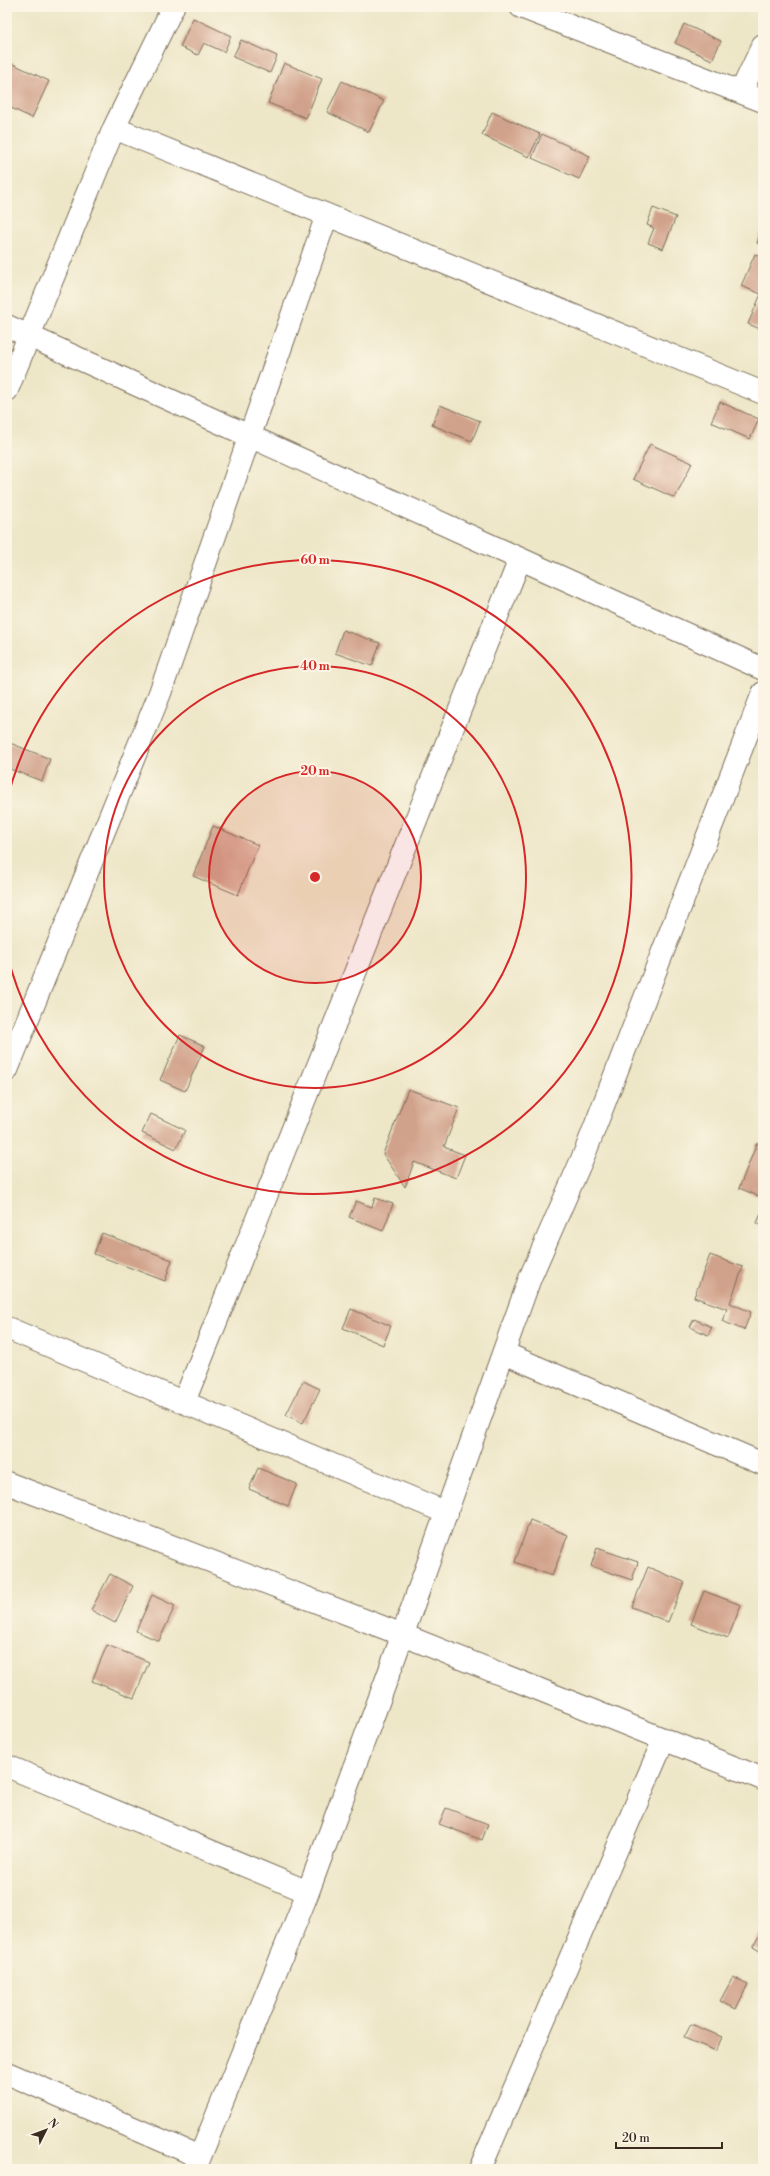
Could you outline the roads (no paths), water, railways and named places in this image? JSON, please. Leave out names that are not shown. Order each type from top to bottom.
[{"type":"street","points":[[7,390],[114,128],[173,7]]},
{"type":"street","points":[[521,7],[763,101]]},
{"type":"street","points":[[741,92],[763,45]]},
{"type":"street","points":[[114,128],[763,393]]},
{"type":"street","points":[[7,1070],[160,693],[327,215]]},
{"type":"street","points":[[7,326],[763,669]]},
{"type":"street","points":[[184,1402],[520,559]]},
{"type":"street","points":[[7,2073],[198,2163],[308,1892],[403,1635],[530,1278],[589,1143],[763,693]]},
{"type":"street","points":[[7,1328],[447,1512]]},
{"type":"street","points":[[504,1352],[763,1464]]},
{"type":"street","points":[[7,1483],[403,1635],[763,1779]]},
{"type":"street","points":[[480,2169],[664,1739]]},
{"type":"street","points":[[7,1766],[308,1892]]}]
